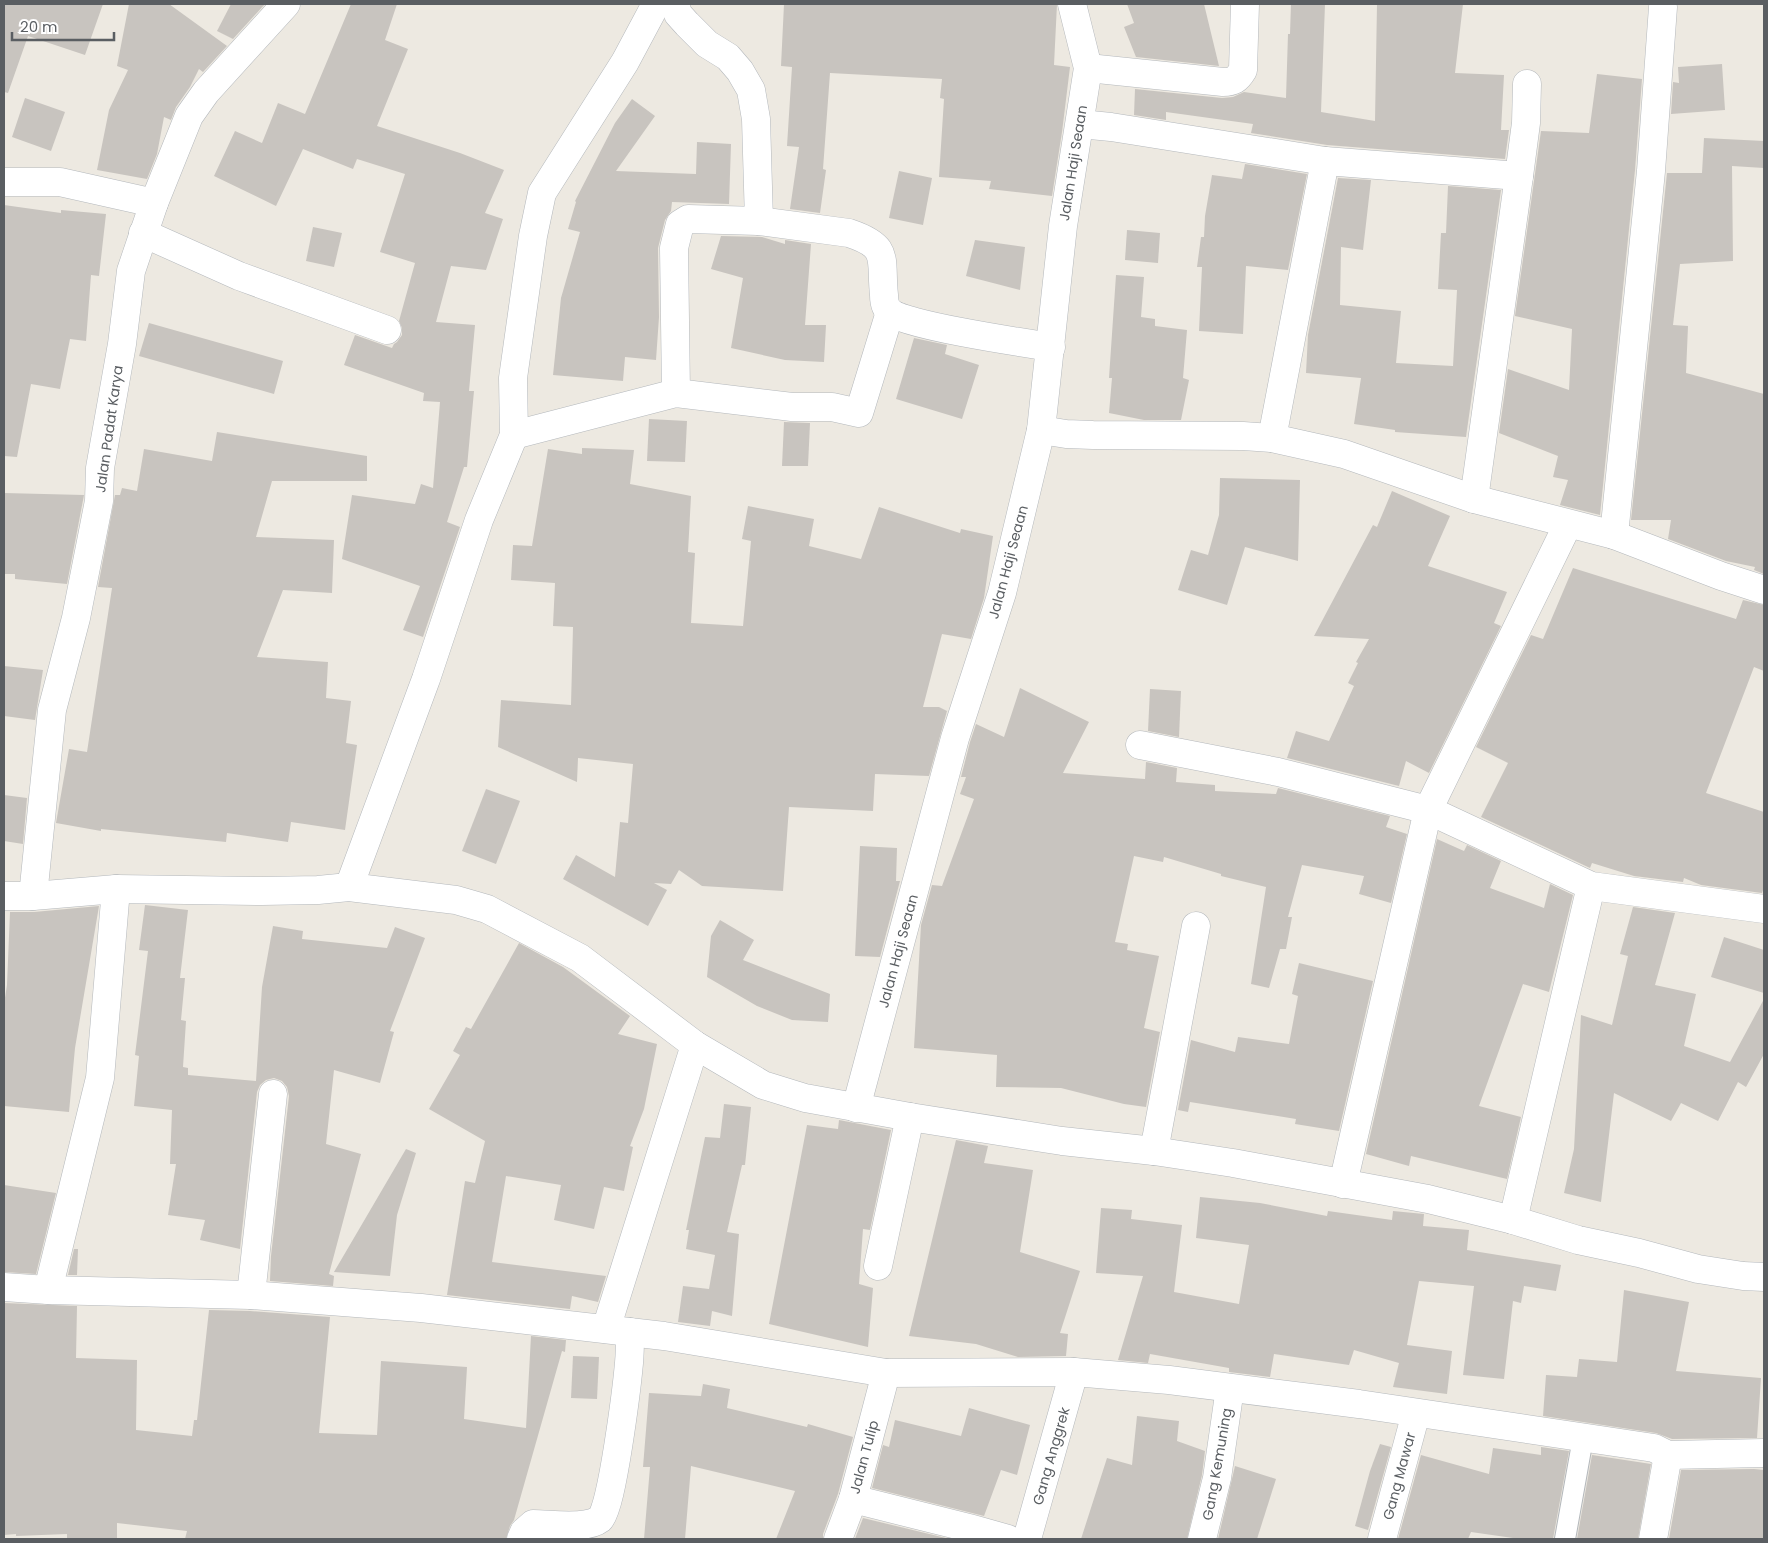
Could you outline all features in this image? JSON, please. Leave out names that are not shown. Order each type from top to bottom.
[{"type":"street","name":"Jalan Padat Karya","points":[[33,896],[52,710],[76,618],[99,501],[100,468],[122,344],[131,271],[154,203],[189,116],[206,92],[286,4]]},
{"type":"street","points":[[349,887],[426,679],[478,520],[514,435],[513,378],[533,236],[542,193],[625,62],[656,4]]},
{"type":"street","points":[[674,4],[678,14],[707,44],[728,57],[740,71],[751,90],[756,119],[759,221]]},
{"type":"street","name":"Jalan Haji Seaan","points":[[856,1108],[955,738],[1002,593],[1041,430],[1064,226],[1088,68],[1072,4]]},
{"type":"street","points":[[1088,68],[1232,82],[1239,77],[1243,70],[1245,4]]},
{"type":"street","points":[[1614,535],[1651,171],[1663,7]]},
{"type":"street","points":[[1474,499],[1526,123],[1527,84]]},
{"type":"street","points":[[1080,124],[1111,127],[1326,161],[1519,176]]},
{"type":"street","points":[[1272,438],[1326,161]]},
{"type":"street","points":[[4,182],[60,182],[154,203]]},
{"type":"street","points":[[676,393],[674,248],[680,224],[688,219],[759,221],[849,233],[863,238],[874,245],[881,253],[884,303],[890,312],[898,317],[922,324],[1051,347]]},
{"type":"street","points":[[143,233],[239,276],[387,330]]},
{"type":"street","points":[[514,435],[676,393],[792,406],[832,408],[859,413],[890,312]]},
{"type":"street","points":[[1041,430],[1066,434],[1093,435],[1243,436],[1272,438],[1344,454],[1474,499],[1614,535],[1764,590]]},
{"type":"street","points":[[1343,1184],[1428,810],[1568,524]]},
{"type":"street","points":[[1140,745],[1278,772],[1428,810],[1591,886],[1764,909]]},
{"type":"street","points":[[1513,1220],[1591,886]]},
{"type":"street","points":[[4,896],[33,896],[116,889],[262,891],[318,890],[349,887],[456,900],[486,909],[580,958],[695,1045],[763,1084],[805,1098],[1062,1141],[1154,1150],[1428,1199],[1513,1220],[1578,1240],[1639,1253],[1698,1269],[1743,1276],[1764,1277]]},
{"type":"street","points":[[48,1290],[100,1078],[116,889]]},
{"type":"street","points":[[1154,1150],[1196,926]]},
{"type":"street","points":[[521,1539],[524,1532],[533,1524],[590,1524],[600,1519],[604,1514],[612,1481],[629,1361],[618,1331],[695,1045]]},
{"type":"street","points":[[252,1295],[273,1094]]},
{"type":"street","points":[[878,1266],[910,1117]]},
{"type":"street","points":[[4,1287],[48,1290],[252,1295],[421,1308],[664,1336],[886,1373],[1074,1372],[1170,1380],[1416,1412],[1654,1448],[1668,1455],[1764,1453]]},
{"type":"street","name":"Gang Anggrek","points":[[1026,1539],[1074,1372]]},
{"type":"street","name":"Jalan Tulip","points":[[838,1539],[853,1499],[886,1373]]},
{"type":"street","name":"Gang Kemuning","points":[[1202,1539],[1217,1478],[1230,1388]]},
{"type":"street","name":"Gang Mawar","points":[[1382,1539],[1416,1412]]},
{"type":"street","points":[[1654,1539],[1668,1455]]},
{"type":"street","points":[[853,1499],[1008,1539]]},
{"type":"lane","points":[[1565,1539],[1583,1438]]},
{"type":"building","points":[[4,4],[103,4],[85,55],[28,36],[8,93],[4,92]]},
{"type":"building","points":[[129,4],[169,4],[227,46],[203,72],[199,69],[190,87],[176,107],[171,120],[164,117],[157,154],[147,179],[97,170],[109,110],[128,70],[117,66]]},
{"type":"building","points":[[231,4],[265,4],[233,39],[217,31]]},
{"type":"building","points":[[351,4],[397,4],[385,40],[408,49],[377,126],[460,153],[504,170],[485,213],[503,219],[486,270],[451,266],[436,322],[475,325],[469,391],[474,391],[467,467],[464,467],[447,522],[460,527],[423,637],[403,630],[420,586],[342,559],[352,495],[415,504],[421,484],[433,488],[440,402],[423,401],[424,393],[344,365],[355,335],[392,348],[402,335],[399,321],[415,263],[380,252],[405,174],[357,159],[353,169],[303,149],[276,206],[214,176],[235,131],[262,143],[278,103],[305,114]]},
{"type":"building","points":[[784,4],[1057,4],[1054,65],[1070,67],[1052,196],[989,189],[991,181],[939,177],[944,99],[940,98],[942,79],[830,73],[823,169],[826,170],[820,213],[790,209],[799,147],[787,146],[792,67],[781,66]]},
{"type":"building","points":[[1127,4],[1204,4],[1219,66],[1136,57],[1124,27],[1134,23]]},
{"type":"building","points":[[1291,4],[1325,4],[1321,112],[1375,121],[1377,4],[1463,4],[1455,73],[1504,75],[1501,130],[1509,130],[1505,159],[1327,145],[1251,133],[1253,124],[1166,112],[1166,120],[1134,115],[1135,89],[1222,98],[1233,97],[1244,92],[1286,98]]},
{"type":"building","points":[[1722,64],[1725,110],[1671,114],[1673,82],[1679,83],[1678,67]]},
{"type":"building","points":[[1597,74],[1642,79],[1635,170],[1600,515],[1560,505],[1568,480],[1553,477],[1558,456],[1499,433],[1508,369],[1569,390],[1572,329],[1515,316],[1541,131],[1589,133]]},
{"type":"building","points":[[25,98],[65,112],[51,151],[12,137]]},
{"type":"building","points":[[632,99],[655,116],[616,171],[696,174],[697,142],[731,144],[729,204],[672,202],[671,211],[665,220],[658,248],[659,317],[656,360],[625,357],[623,381],[553,375],[561,298],[580,232],[568,229],[575,201],[615,123]]},
{"type":"building","points":[[1704,138],[1764,141],[1764,168],[1732,166],[1733,261],[1680,264],[1673,325],[1688,326],[1686,373],[1764,394],[1764,574],[1754,570],[1755,567],[1726,561],[1668,539],[1671,520],[1631,520],[1667,173],[1702,173]]},
{"type":"building","points":[[1245,164],[1307,174],[1288,270],[1246,266],[1243,334],[1199,331],[1202,267],[1197,267],[1201,237],[1204,237],[1205,216],[1212,175],[1242,179]]},
{"type":"building","points":[[899,171],[932,178],[923,225],[889,218]]},
{"type":"building","points":[[1338,178],[1371,180],[1363,250],[1341,247],[1340,305],[1401,311],[1396,363],[1453,366],[1457,290],[1438,289],[1441,233],[1446,233],[1448,186],[1501,190],[1466,437],[1395,432],[1395,430],[1354,424],[1361,378],[1306,373],[1308,335]]},
{"type":"building","points":[[4,205],[61,213],[61,210],[106,214],[99,276],[91,275],[86,341],[70,339],[60,389],[31,384],[17,457],[4,456]]},
{"type":"building","points":[[313,227],[342,233],[334,267],[306,261]]},
{"type":"building","points":[[1127,230],[1160,233],[1158,263],[1125,260]]},
{"type":"building","points":[[721,236],[762,237],[785,244],[785,240],[811,244],[805,325],[826,325],[824,362],[785,360],[731,348],[743,278],[711,269]]},
{"type":"building","points":[[975,240],[1025,247],[1020,290],[966,276]]},
{"type":"building","points":[[1116,275],[1144,277],[1141,317],[1155,319],[1155,326],[1187,330],[1183,378],[1189,380],[1181,420],[1144,420],[1109,413],[1112,378],[1109,378]]},
{"type":"building","points":[[149,323],[283,361],[274,394],[139,356]]},
{"type":"building","points":[[914,338],[947,345],[945,354],[979,365],[962,419],[896,399]]},
{"type":"building","points":[[649,419],[687,421],[685,462],[647,461]]},
{"type":"building","points":[[784,422],[810,423],[808,466],[782,466]]},
{"type":"building","points":[[217,432],[367,456],[367,481],[272,481],[256,537],[334,540],[332,593],[283,590],[257,657],[328,662],[326,698],[351,701],[346,743],[357,745],[345,830],[291,822],[288,842],[227,833],[226,842],[101,829],[101,831],[56,823],[69,749],[87,752],[112,588],[98,587],[115,495],[120,495],[122,488],[137,491],[144,449],[212,461]]},
{"type":"building","points":[[582,448],[634,450],[630,484],[691,496],[688,552],[695,553],[691,623],[743,626],[751,541],[742,539],[748,506],[814,519],[809,546],[861,559],[879,507],[960,533],[961,529],[993,536],[984,598],[971,639],[942,634],[923,707],[939,707],[947,711],[929,776],[875,774],[873,811],[789,807],[783,891],[702,886],[679,870],[671,884],[654,883],[667,890],[648,926],[563,879],[576,855],[615,877],[620,822],[628,823],[633,764],[578,758],[577,782],[498,747],[501,700],[571,705],[573,627],[553,626],[555,583],[511,580],[513,545],[532,546],[548,449],[582,454]]},
{"type":"building","points":[[1220,478],[1300,480],[1298,561],[1245,547],[1227,605],[1178,590],[1191,550],[1208,555],[1219,515]]},
{"type":"building","points":[[1392,491],[1450,516],[1428,566],[1507,592],[1494,623],[1501,626],[1429,773],[1406,761],[1399,786],[1287,758],[1296,731],[1329,741],[1354,686],[1348,683],[1358,663],[1356,662],[1369,639],[1314,636],[1373,525],[1377,527]]},
{"type":"building","points":[[4,493],[84,495],[67,584],[15,579],[15,574],[4,574]]},
{"type":"building","points":[[1573,568],[1736,619],[1743,600],[1764,605],[1764,671],[1754,667],[1706,793],[1764,812],[1764,887],[1762,893],[1701,885],[1684,878],[1683,882],[1634,876],[1592,863],[1590,868],[1481,817],[1508,763],[1476,747],[1531,635],[1543,639]]},
{"type":"building","points":[[4,666],[43,670],[35,720],[4,716]]},
{"type":"building","points":[[1020,688],[1089,722],[1063,773],[1145,779],[1146,762],[1177,768],[1176,782],[1215,785],[1215,791],[1276,794],[1278,788],[1390,816],[1386,827],[1407,834],[1391,903],[1359,894],[1364,876],[1302,865],[1288,917],[1292,917],[1286,949],[1280,949],[1269,988],[1251,984],[1266,887],[1221,876],[1221,874],[1164,857],[1163,862],[1134,856],[1115,942],[1128,944],[1127,950],[1159,956],[1144,1028],[1160,1032],[1146,1107],[1124,1104],[1061,1088],[996,1087],[997,1055],[914,1048],[921,925],[932,885],[942,886],[974,799],[960,794],[966,777],[961,777],[970,742],[976,724],[1004,737]]},
{"type":"building","points":[[1150,689],[1181,691],[1179,737],[1148,731]]},
{"type":"building","points":[[486,789],[520,801],[496,864],[462,851]]},
{"type":"building","points":[[4,795],[27,798],[23,844],[4,841]]},
{"type":"building","points":[[1437,839],[1464,851],[1467,845],[1501,861],[1490,888],[1544,908],[1550,884],[1573,895],[1549,992],[1523,984],[1479,1106],[1521,1117],[1507,1179],[1411,1156],[1409,1166],[1366,1154]]},
{"type":"building","points":[[860,846],[897,848],[896,881],[900,881],[880,957],[855,956]]},
{"type":"building","points":[[145,905],[188,910],[180,978],[185,978],[181,1020],[186,1021],[183,1067],[188,1068],[188,1075],[256,1081],[262,987],[273,926],[303,931],[302,939],[387,948],[395,927],[425,938],[390,1031],[394,1032],[380,1083],[334,1070],[326,1144],[361,1154],[329,1274],[334,1276],[333,1286],[270,1281],[271,1256],[289,1096],[287,1087],[282,1081],[274,1078],[266,1080],[260,1085],[257,1092],[240,1249],[200,1240],[205,1220],[168,1215],[176,1164],[170,1164],[172,1110],[134,1106],[139,1056],[135,1055],[148,951],[139,950]]},
{"type":"building","points":[[99,906],[75,1048],[69,1112],[4,1106],[4,1004],[7,985],[10,912],[34,912]]},
{"type":"building","points":[[1633,907],[1675,913],[1655,985],[1696,994],[1684,1046],[1730,1062],[1764,999],[1764,1054],[1746,1087],[1738,1082],[1718,1121],[1681,1103],[1671,1121],[1614,1093],[1601,1202],[1564,1193],[1574,1149],[1581,1015],[1612,1025],[1628,956],[1620,954]]},
{"type":"building","points":[[720,920],[754,940],[743,960],[830,994],[828,1022],[792,1020],[757,1006],[707,977],[711,936]]},
{"type":"building","points":[[1724,937],[1764,950],[1764,993],[1711,977]]},
{"type":"building","points":[[519,943],[563,967],[630,1016],[618,1034],[657,1044],[644,1109],[630,1146],[633,1147],[624,1191],[604,1187],[594,1229],[554,1220],[561,1185],[506,1176],[492,1262],[606,1276],[598,1302],[572,1296],[570,1309],[447,1295],[465,1181],[475,1183],[485,1141],[429,1109],[460,1055],[453,1051],[466,1027],[471,1029]]},
{"type":"building","points":[[1299,963],[1373,981],[1339,1131],[1295,1124],[1296,1119],[1190,1102],[1188,1112],[1178,1110],[1191,1040],[1235,1052],[1238,1037],[1289,1044],[1298,996],[1292,994]]},
{"type":"building","points":[[724,1104],[751,1107],[745,1165],[742,1165],[727,1232],[739,1234],[732,1316],[712,1311],[710,1326],[678,1322],[683,1286],[709,1289],[715,1255],[686,1249],[689,1230],[686,1230],[705,1137],[720,1138]]},
{"type":"building","points":[[839,1120],[891,1130],[870,1230],[863,1229],[859,1284],[873,1288],[868,1347],[769,1324],[807,1125],[838,1129]]},
{"type":"building","points":[[956,1140],[988,1146],[984,1163],[1033,1170],[1020,1252],[1080,1271],[1060,1333],[1068,1334],[1066,1356],[1018,1357],[976,1344],[909,1336]]},
{"type":"building","points":[[406,1149],[416,1153],[397,1215],[390,1276],[334,1272]]},
{"type":"building","points":[[4,1185],[56,1193],[36,1274],[4,1272]]},
{"type":"building","points":[[1200,1197],[1260,1203],[1327,1216],[1328,1211],[1392,1220],[1393,1211],[1424,1214],[1423,1226],[1469,1230],[1467,1250],[1561,1265],[1556,1291],[1524,1286],[1521,1303],[1513,1301],[1504,1379],[1463,1375],[1474,1286],[1419,1281],[1407,1345],[1452,1351],[1447,1394],[1393,1387],[1399,1363],[1354,1350],[1349,1365],[1274,1354],[1270,1377],[1229,1372],[1229,1368],[1150,1354],[1148,1363],[1118,1360],[1143,1276],[1096,1273],[1101,1208],[1132,1210],[1131,1219],[1182,1225],[1174,1292],[1239,1304],[1249,1245],[1196,1238]]},
{"type":"building","points":[[74,1249],[78,1249],[77,1275],[68,1275]]},
{"type":"building","points":[[1624,1290],[1689,1302],[1676,1371],[1761,1378],[1757,1438],[1672,1439],[1656,1433],[1543,1416],[1546,1375],[1577,1377],[1579,1359],[1617,1362]]},
{"type":"building","points":[[4,1303],[77,1306],[76,1358],[137,1360],[136,1430],[192,1436],[194,1420],[197,1420],[209,1310],[330,1317],[319,1433],[377,1435],[381,1361],[467,1367],[464,1419],[526,1428],[531,1336],[566,1340],[565,1352],[562,1351],[514,1520],[506,1539],[185,1539],[187,1531],[117,1523],[117,1539],[67,1539],[67,1534],[16,1536],[16,1534],[4,1535]]},
{"type":"building","points":[[573,1356],[599,1357],[597,1399],[571,1398]]},
{"type":"building","points":[[703,1384],[730,1389],[727,1408],[807,1427],[808,1424],[853,1437],[838,1494],[823,1534],[823,1539],[776,1539],[795,1491],[691,1466],[685,1539],[644,1539],[650,1467],[643,1467],[649,1393],[701,1396]]},
{"type":"building","points":[[969,1408],[1030,1425],[1017,1475],[1001,1470],[984,1516],[872,1488],[883,1445],[889,1447],[895,1420],[961,1436]]},
{"type":"building","points":[[1137,1416],[1179,1421],[1177,1441],[1205,1451],[1202,1475],[1187,1539],[1081,1539],[1107,1458],[1132,1465]]},
{"type":"building","points":[[1380,1444],[1391,1447],[1368,1530],[1355,1526],[1370,1471]]},
{"type":"building","points":[[1541,1447],[1569,1451],[1553,1539],[1520,1539],[1471,1532],[1468,1539],[1398,1539],[1421,1455],[1489,1474],[1493,1448],[1541,1455]]},
{"type":"building","points":[[1592,1455],[1651,1464],[1638,1539],[1577,1539]]},
{"type":"building","points":[[1235,1466],[1276,1479],[1257,1539],[1218,1539]]},
{"type":"building","points":[[1681,1470],[1764,1470],[1764,1539],[1669,1539]]},
{"type":"building","points":[[863,1518],[950,1539],[855,1539]]}]
